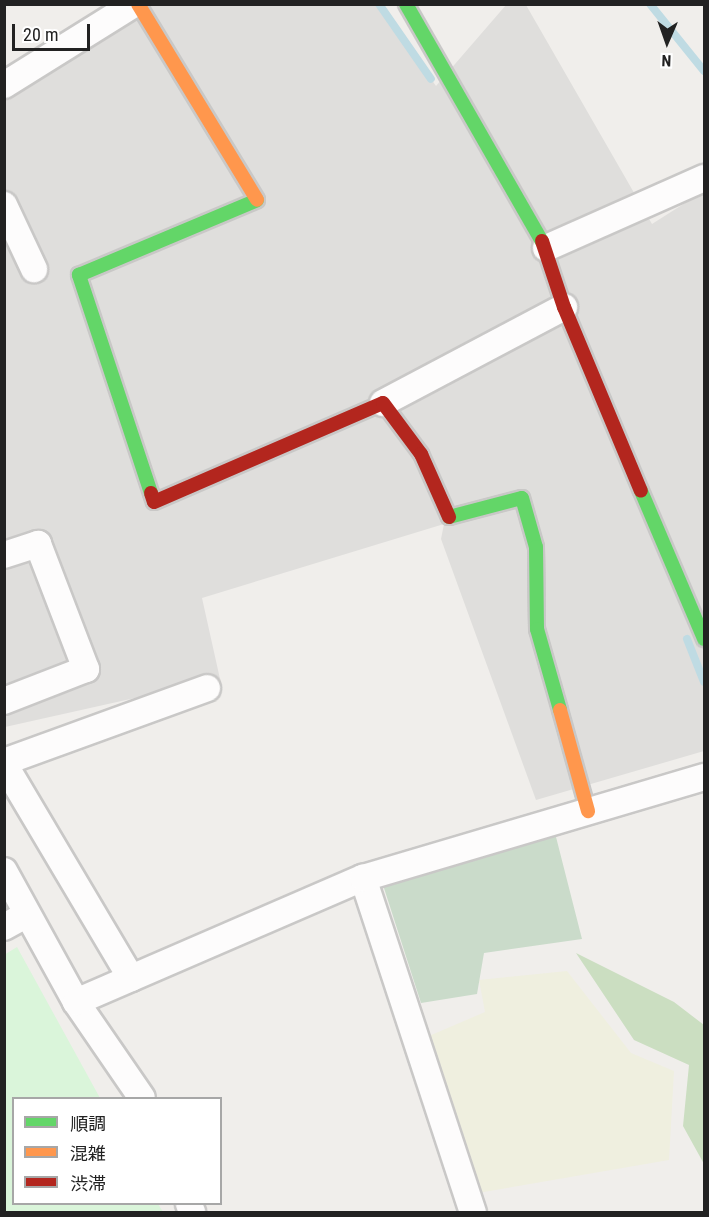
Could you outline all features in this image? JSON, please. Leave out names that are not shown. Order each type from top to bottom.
[{"type":"street","points":[[4,85],[136,4],[258,200],[79,275],[154,502],[383,403],[564,307]]},
{"type":"street","points":[[406,4],[546,248],[564,307],[705,639]]},
{"type":"street","points":[[546,248],[705,178]]},
{"type":"street","points":[[4,205],[34,269]]},
{"type":"street","points":[[383,403],[421,454],[447,518],[522,498],[536,548],[537,629],[588,812]]},
{"type":"street","points":[[4,555],[38,543],[86,669],[4,701]]},
{"type":"street","points":[[131,978],[4,763],[207,688]]},
{"type":"street","points":[[76,1002],[363,878],[705,777]]},
{"type":"street","points":[[4,871],[15,921],[76,1002],[141,1097]]},
{"type":"street","points":[[363,878],[473,1212]]},
{"type":"shaded area","points":[[379,4],[436,86],[506,5],[526,5],[652,224],[704,191],[704,751],[536,800],[441,539],[444,524],[202,598],[220,679],[5,727],[5,76],[144,5]]},
{"type":"green space","points":[[555,833],[582,939],[484,953],[477,994],[421,1003],[383,885]]},
{"type":"green space","points":[[17,947],[99,1097],[12,1097],[12,1205],[159,1205],[163,1212],[5,1212],[4,955]]},
{"type":"green space","points":[[576,953],[674,1002],[704,1025],[704,1164],[683,1126],[689,1065],[634,1040]]},
{"type":"green space","points":[[567,971],[631,1053],[674,1071],[669,1160],[478,1193],[429,1036],[485,1012],[479,980]]},
{"type":"waterway","points":[[379,4],[431,79]]},
{"type":"waterway","points":[[650,4],[704,71]]},
{"type":"waterway","points":[[687,639],[704,682]]},
{"type":"traffic: fast","points":[[406,4],[542,241]]},
{"type":"traffic: fast","points":[[151,493],[79,275],[257,200]]},
{"type":"traffic: fast","points":[[641,491],[704,639]]},
{"type":"traffic: fast","points":[[449,517],[522,498],[536,547],[537,629],[560,710]]},
{"type":"traffic: slow","points":[[138,4],[257,200]]},
{"type":"traffic: slow","points":[[560,710],[588,811]]},
{"type":"traffic: jam","points":[[542,241],[564,307],[641,491]]},
{"type":"traffic: jam","points":[[151,493],[154,502],[383,403],[421,454],[449,517]]}]
